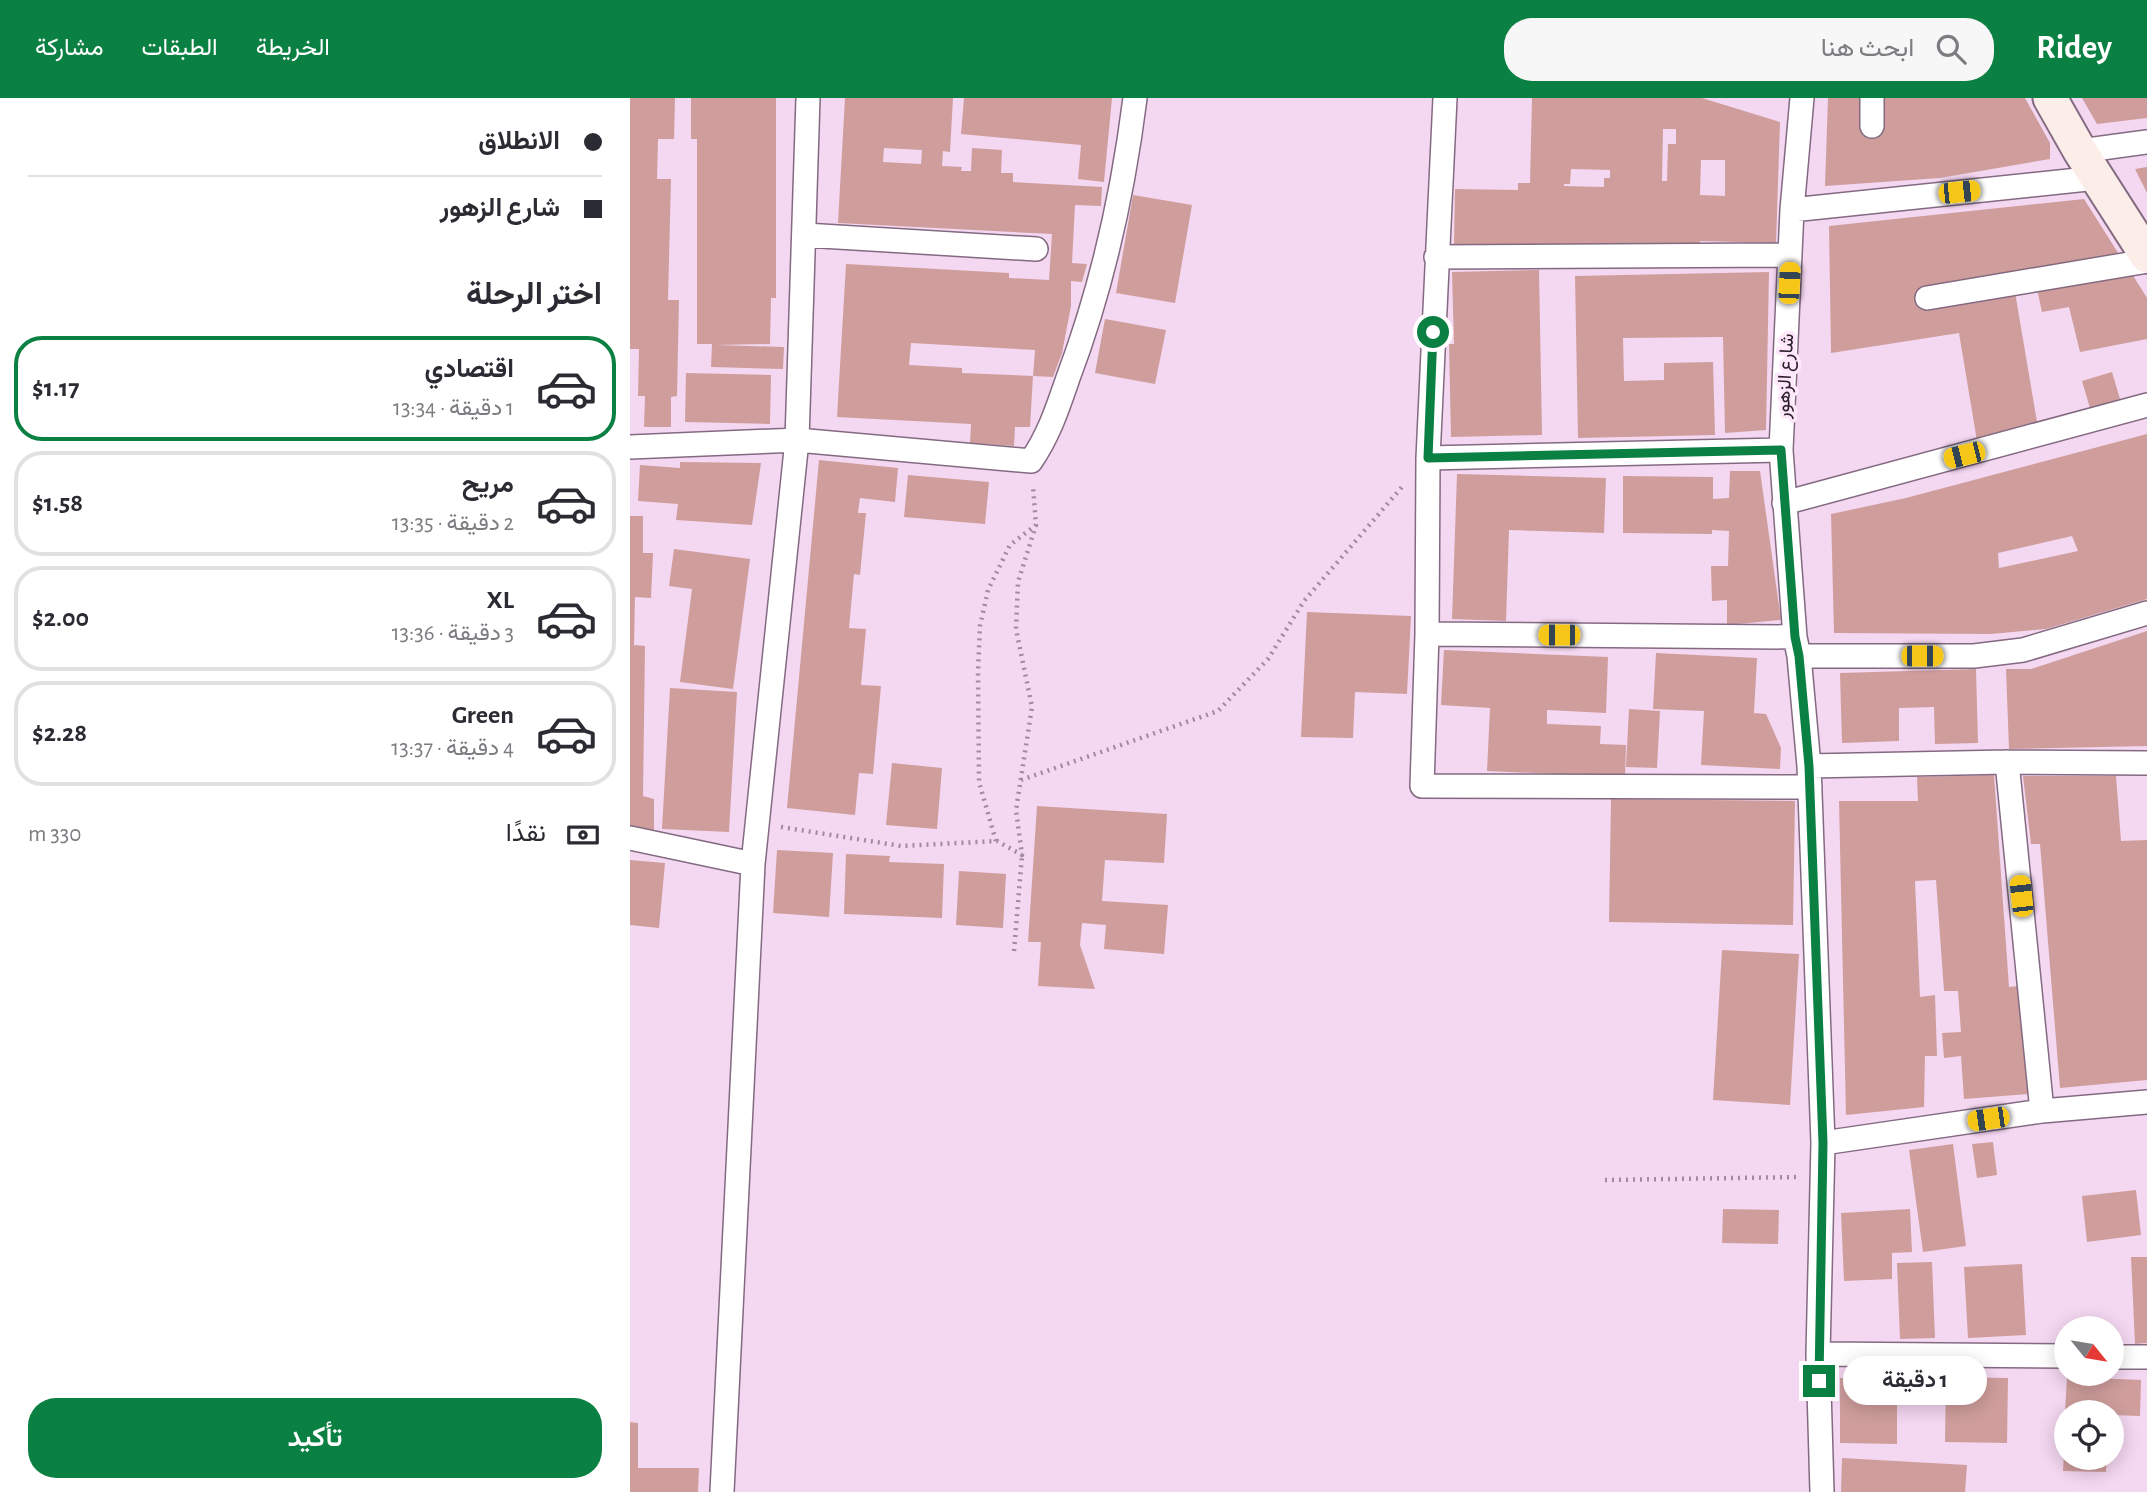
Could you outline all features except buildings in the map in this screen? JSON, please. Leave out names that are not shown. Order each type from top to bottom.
[{"type":"street","points":[[722,1492],[752,864],[797,440],[808,98]]},
{"type":"street","points":[[630,447],[797,440],[1031,461],[1049,429],[1078,352],[1107,252],[1114,227],[1135,98]]},
{"type":"street","points":[[1445,98],[1428,458],[1427,634],[1422,786],[1809,776],[2007,762],[2147,763]]},
{"type":"street","name":"شارع الزهور","points":[[1801,98],[1792,210],[1781,450],[1809,776],[1823,1143],[1818,1354],[1822,1492]]},
{"type":"street","points":[[1871,126],[1872,98]]},
{"type":"street","points":[[1927,298],[2147,258],[2050,98]]},
{"type":"street","points":[[1792,210],[2089,164],[2147,142]]},
{"type":"street","points":[[805,235],[1036,249]]},
{"type":"street","points":[[1436,257],[1790,255]]},
{"type":"street","points":[[1784,503],[2147,405]]},
{"type":"street","points":[[1428,458],[1781,450]]},
{"type":"street","points":[[1427,634],[1974,656],[2023,649],[2147,613]]},
{"type":"street","points":[[2007,762],[2042,1111]]},
{"type":"street","points":[[630,838],[752,864]]},
{"type":"street","points":[[1823,1143],[2042,1111],[2147,1102]]},
{"type":"street","points":[[1818,1354],[2054,1356]]},
{"type":"street","points":[[2124,1357],[2147,1357]]},
{"type":"path","points":[[1021,780],[1218,711],[1268,659],[1304,601],[1428,458]]},
{"type":"path","points":[[1014,951],[1022,855],[1016,810],[1032,707],[1016,629],[1018,582],[1036,525],[1031,461]]},
{"type":"path","points":[[996,841],[979,782],[980,626],[988,590],[1010,545],[1036,525]]},
{"type":"path","points":[[756,823],[901,846],[996,841],[1022,855]]},
{"type":"path","points":[[1605,1180],[1822,1177]]},
{"type":"route","points":[[1433,332],[1428,458],[1781,450],[1795,637],[1809,766],[1823,1143],[1819,1381]]}]
